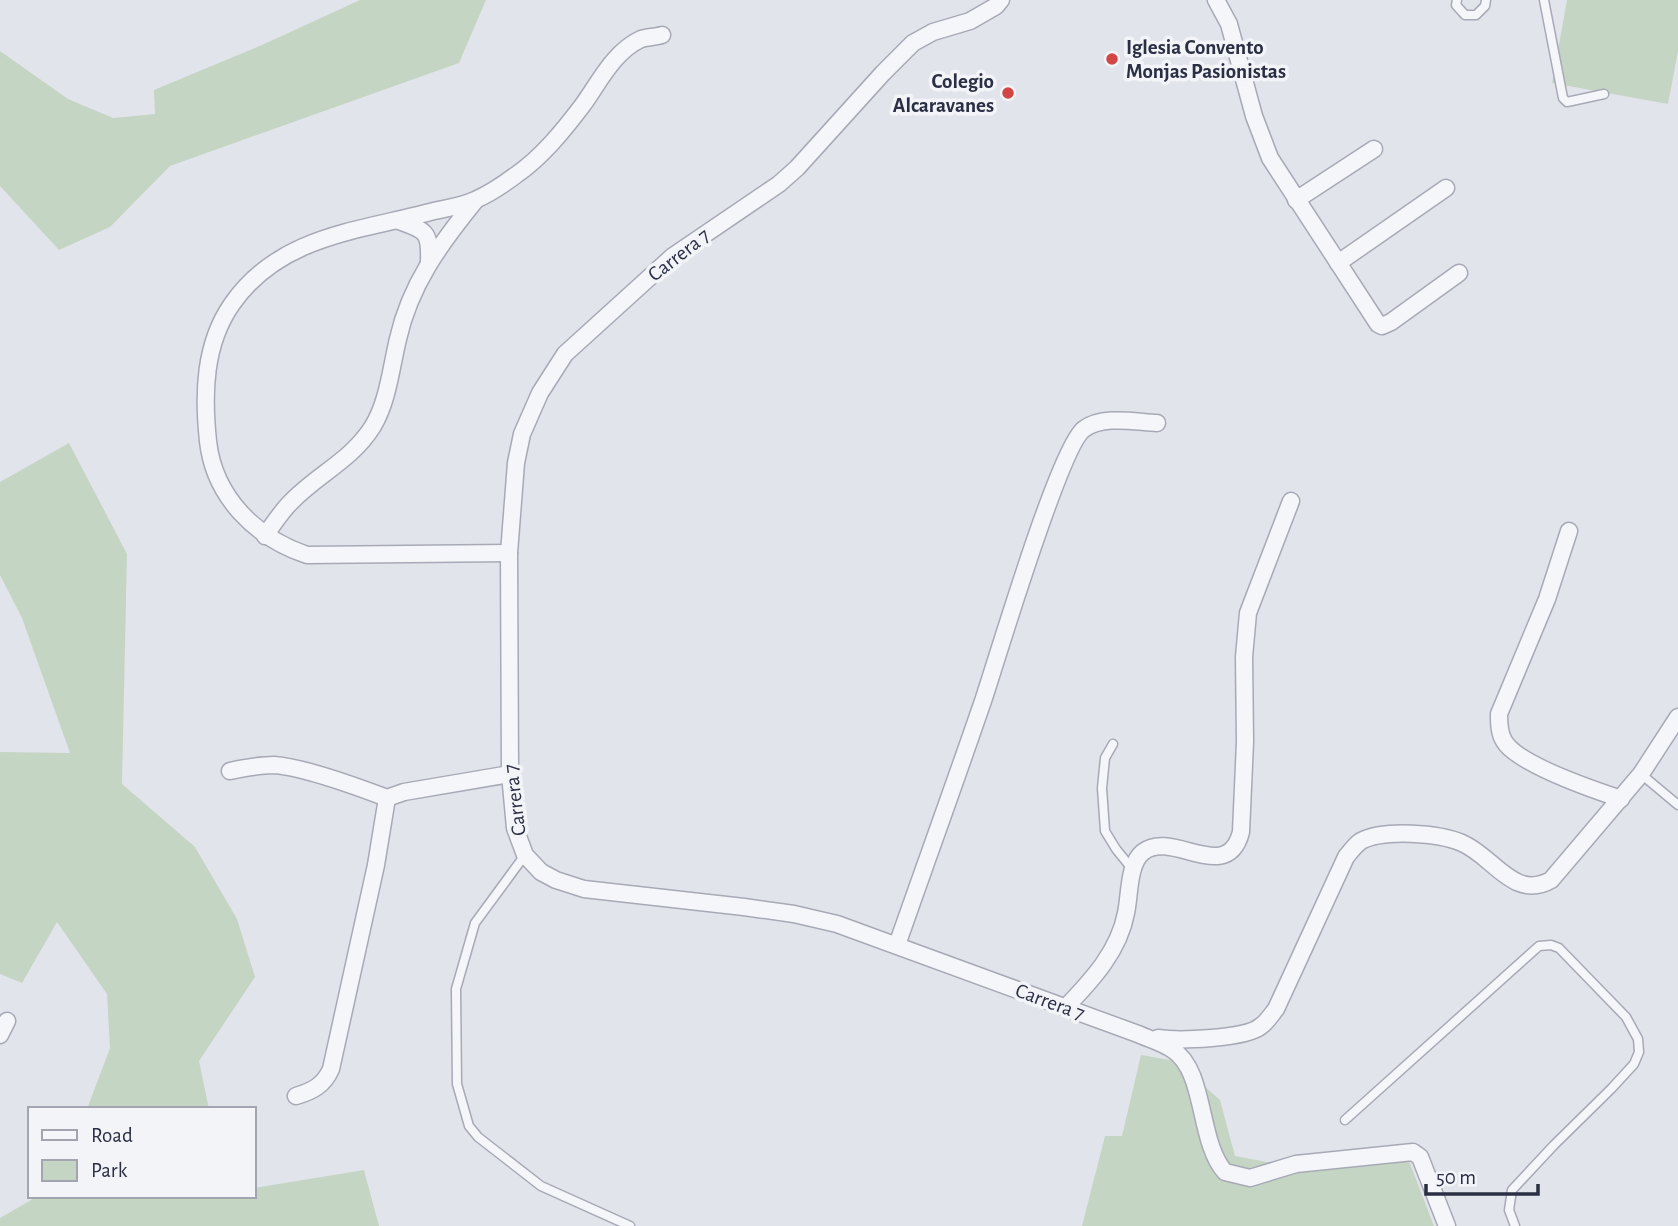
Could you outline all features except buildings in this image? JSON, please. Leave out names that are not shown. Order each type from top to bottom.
[{"type":"street","name":"Carrera 7","points":[[1000,0],[996,6],[970,21],[933,32],[913,43],[797,168],[779,184],[673,256],[565,354],[540,393],[522,434],[512,494],[509,553],[510,774],[515,828],[525,855],[541,872],[556,880],[584,888],[794,914],[837,924],[1138,1034],[1175,1050],[1190,1069],[1214,1155],[1225,1172],[1250,1178],[1296,1164],[1413,1152],[1420,1157],[1447,1226]]},
{"type":"street","points":[[1216,0],[1229,24],[1254,116],[1270,158],[1378,324],[1382,326],[1391,323],[1459,273]]},
{"type":"street","points":[[509,553],[306,555],[265,536],[243,517],[226,493],[209,453],[205,418],[206,381],[211,348],[223,317],[241,292],[261,271],[284,255],[312,242],[475,201],[516,175],[539,155],[562,131],[601,75],[620,55],[642,39],[662,35]]},
{"type":"street","points":[[1296,200],[1374,149]]},
{"type":"street","points":[[1338,263],[1446,188]]},
{"type":"street","points":[[265,536],[292,501],[347,458],[362,443],[375,423],[415,287],[429,262],[475,201]]},
{"type":"street","points":[[399,221],[422,229],[430,239],[429,262]]},
{"type":"street","points":[[897,944],[984,699],[1057,478],[1076,439],[1084,429],[1103,421],[1157,423]]},
{"type":"street","points":[[1066,1007],[1100,971],[1124,928],[1134,863],[1142,852],[1154,845],[1210,857],[1220,856],[1239,842],[1245,742],[1244,657],[1248,613],[1291,500]]},
{"type":"street","points":[[1569,531],[1547,599],[1499,714],[1499,730],[1504,743],[1519,756],[1569,780],[1621,799]]},
{"type":"street","points":[[1138,1034],[1176,1040],[1242,1034],[1261,1027],[1276,1009],[1346,857],[1359,842],[1380,834],[1427,836],[1463,844],[1520,885],[1534,887],[1550,880],[1621,799],[1678,717]]},
{"type":"street","points":[[230,771],[251,766],[276,765],[387,798],[404,792],[510,774]]},
{"type":"street","points":[[296,1096],[312,1091],[326,1081],[331,1069],[376,865],[387,798]]},
{"type":"lane","points":[[1457,0],[1456,5],[1465,15],[1476,15],[1485,6],[1486,0]]},
{"type":"lane","points":[[1545,0],[1563,98],[1567,102],[1573,102],[1604,93]]},
{"type":"lane","points":[[1113,744],[1105,758],[1102,788],[1105,831],[1133,870]]},
{"type":"lane","points":[[1640,774],[1678,805]]},
{"type":"lane","points":[[525,855],[475,923],[456,989],[457,1084],[469,1126],[478,1137],[541,1186],[630,1226]]},
{"type":"lane","points":[[1345,1120],[1539,946],[1551,944],[1559,948],[1626,1017],[1638,1039],[1639,1052],[1634,1064],[1611,1089],[1512,1190],[1509,1210],[1515,1226]]},
{"type":"green space","points":[[360,0],[486,0],[459,63],[170,166],[110,227],[59,250],[0,186],[0,51],[68,99],[113,118],[155,114],[154,90]]},
{"type":"green space","points":[[1567,0],[1678,0],[1678,51],[1668,104],[1552,83]]},
{"type":"green space","points":[[69,443],[127,554],[122,784],[195,847],[237,919],[255,977],[199,1061],[209,1107],[88,1107],[110,1048],[107,994],[57,922],[22,983],[0,974],[0,752],[70,753],[22,618],[0,575],[0,482]]},
{"type":"green space","points":[[1141,1055],[1176,1061],[1220,1100],[1235,1156],[1267,1162],[1409,1161],[1434,1226],[1082,1226],[1105,1136],[1122,1136]]},
{"type":"green space","points":[[364,1170],[379,1226],[0,1226],[0,1218],[35,1198],[256,1198],[256,1188]]},
{"type":"place","name":"Iglesia Convento Monjas Pasionistas","points":[[1112,59]]},
{"type":"place","name":"Colegio Alcaravanes","points":[[1008,93]]}]
